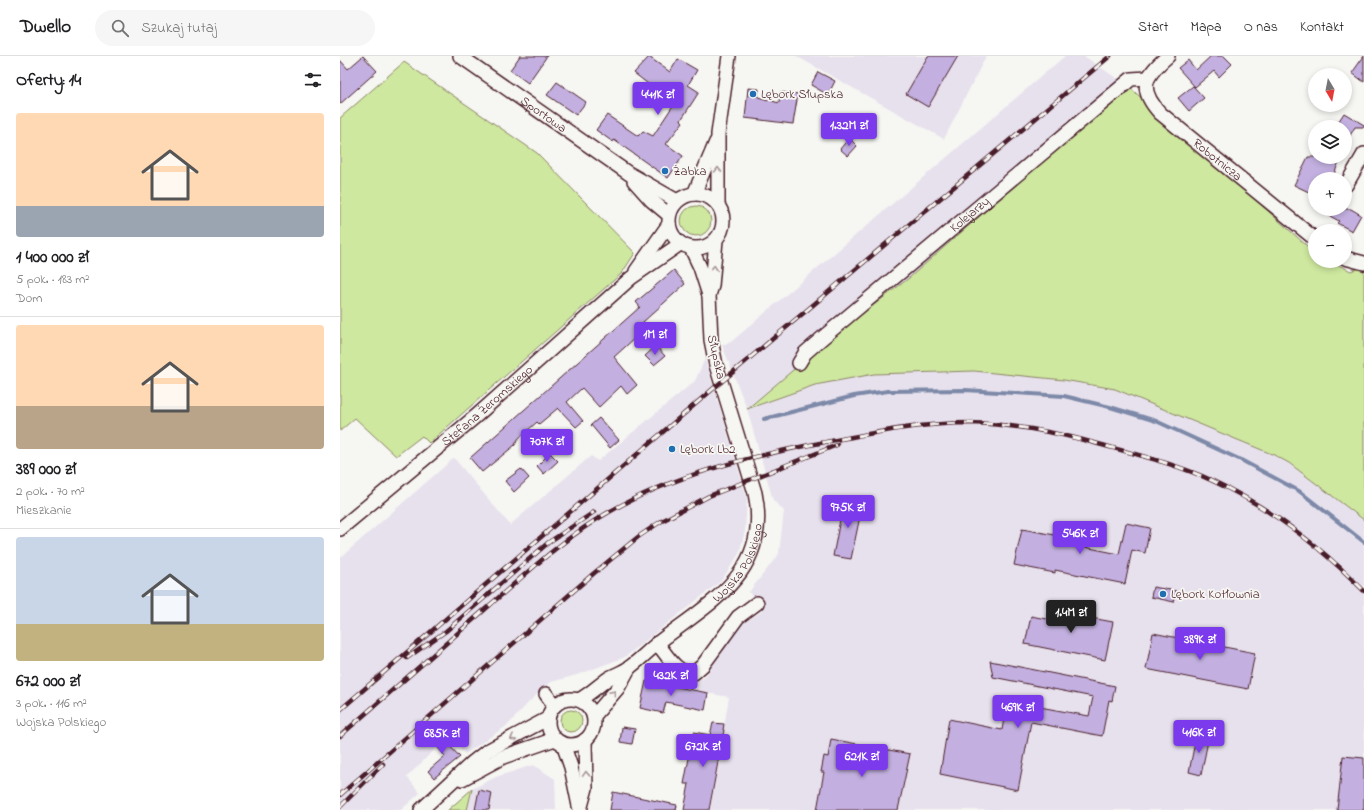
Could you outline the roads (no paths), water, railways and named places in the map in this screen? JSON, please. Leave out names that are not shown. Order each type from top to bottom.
[{"type":"street","name":"Sportowa","points":[[460,56],[628,173],[677,201]]},
{"type":"street","points":[[718,205],[711,198],[703,195],[694,194],[685,196],[677,201],[669,220],[671,232],[686,246],[700,248],[716,240],[723,227],[723,219],[718,205],[718,134],[729,56]]},
{"type":"street","points":[[1150,73],[1168,56]]},
{"type":"street","name":"Robotnicza","points":[[1150,73],[1147,97],[1160,113],[1308,233]]},
{"type":"street","name":"Kolejarzy","points":[[799,363],[805,353],[1131,79],[1150,73]]},
{"type":"street","points":[[694,194],[718,134]]},
{"type":"street","points":[[1352,175],[1364,154]]},
{"type":"street","name":"Sportowa","points":[[628,173],[669,220]]},
{"type":"street","name":"Stefana Żeromskiego","points":[[631,278],[669,220]]},
{"type":"street","name":"Słupska","points":[[716,240],[708,315],[712,346],[733,417]]},
{"type":"street","name":"Stefana Żeromskiego","points":[[340,529],[475,417],[631,278],[686,246]]},
{"type":"street","name":"Słupska","points":[[686,246],[700,267],[709,295]]},
{"type":"street","points":[[1352,260],[1364,263]]},
{"type":"street","name":"Wojska Polskiego","points":[[580,700],[609,678],[629,668],[658,643],[720,596],[739,575],[749,558],[756,531],[757,503],[733,417]]},
{"type":"street","points":[[658,643],[679,669],[686,673],[694,673],[702,665],[738,617],[757,603]]},
{"type":"street","name":"Wojska Polskiego","points":[[594,716],[618,688],[629,668]]},
{"type":"street","points":[[546,694],[554,705]]},
{"type":"street","points":[[566,699],[580,700],[586,704],[594,716],[592,730],[585,740],[586,788],[580,809],[571,767],[559,741],[548,726],[548,719],[554,705],[566,699]]},
{"type":"street","points":[[421,810],[450,785],[472,762],[487,751],[548,719]]},
{"type":"street","points":[[450,785],[503,757],[559,741],[570,745],[585,740]]},
{"type":"waterway","points":[[764,419],[854,396],[888,391],[965,390],[1064,396],[1110,407],[1156,421],[1241,460],[1299,491],[1364,542]]},
{"type":"railway","points":[[340,710],[714,388],[1110,56]]},
{"type":"railway","points":[[340,736],[547,556],[577,532],[633,499],[685,478],[738,461],[820,443],[913,427],[951,423],[1020,427],[1086,441],[1187,470],[1234,491],[1274,516],[1312,544],[1364,591]]},
{"type":"railway","points":[[340,795],[593,574],[638,537],[660,522],[709,496],[837,445]]},
{"type":"railway","points":[[407,658],[446,631],[549,542],[594,512]]},
{"type":"railway","points":[[340,807],[383,764]]},
{"type":"place","name":"Lębork Słupska","points":[[753,94]]},
{"type":"place","name":"Żabka","points":[[665,171]]},
{"type":"place","name":"Lębork Lb2","points":[[672,449]]},
{"type":"place","name":"Lębork Kotłownia","points":[[1163,594]]}]
